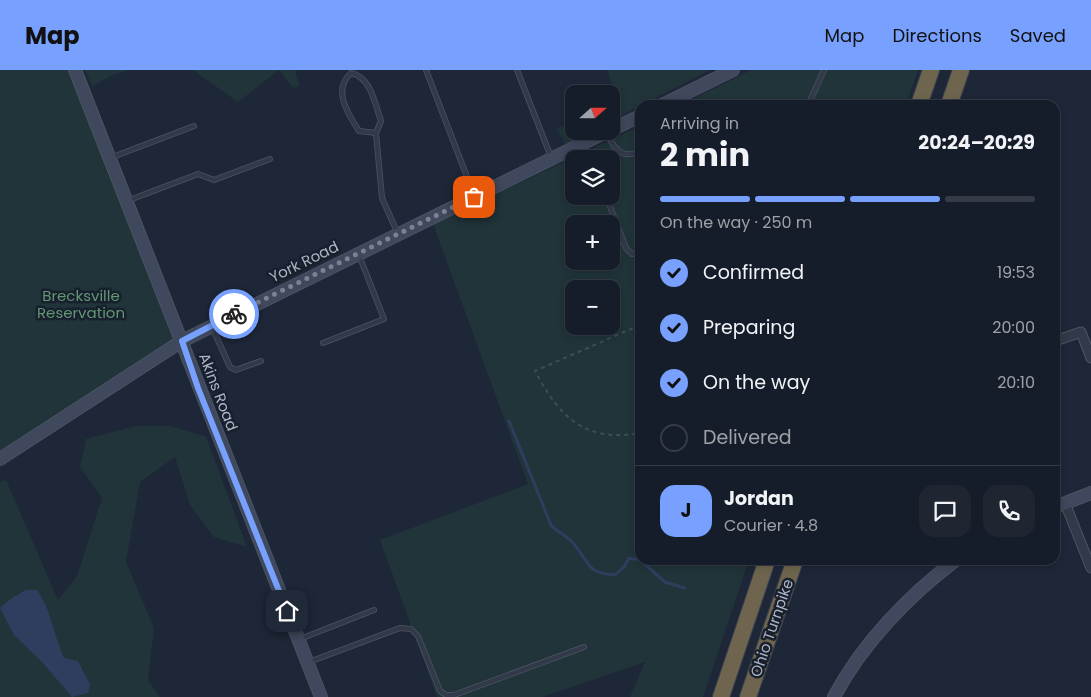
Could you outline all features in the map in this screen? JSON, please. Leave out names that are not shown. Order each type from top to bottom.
[{"type":"highway","points":[[921,100],[931,70]]},
{"type":"highway","points":[[951,100],[961,70]]},
{"type":"highway","name":"Ohio Turnpike","points":[[721,697],[765,565]]},
{"type":"highway","name":"Ohio Turnpike","points":[[748,697],[793,565]]},
{"type":"street","name":"Akins Road","points":[[75,70],[125,201],[182,341],[198,388],[321,697]]},
{"type":"street","points":[[672,100],[733,70]]},
{"type":"street","name":"York Road","points":[[620,126],[635,118]]},
{"type":"street","name":"York Road","points":[[0,459],[182,341],[591,140]]},
{"type":"street","points":[[1060,339],[1081,332],[1091,358]]},
{"type":"street","points":[[1091,493],[1060,505],[1091,568]]},
{"type":"street","points":[[834,697],[863,653],[889,621],[934,577],[950,565]]},
{"type":"lane","points":[[426,70],[474,197]]},
{"type":"lane","points":[[517,70],[552,159]]},
{"type":"lane","points":[[810,100],[824,70]]},
{"type":"lane","points":[[376,133],[359,131],[346,110],[342,92],[344,80],[352,73],[358,74],[367,82],[381,121],[376,133],[382,198],[398,234]]},
{"type":"lane","points":[[109,158],[194,126]]},
{"type":"lane","points":[[611,140],[613,147],[621,154],[630,156],[635,154]]},
{"type":"lane","points":[[583,144],[586,150]]},
{"type":"lane","points":[[125,201],[198,174],[214,180],[270,159]]},
{"type":"lane","points":[[609,205],[626,248],[632,254],[635,254]]},
{"type":"lane","points":[[322,343],[384,319],[359,253]]},
{"type":"lane","points":[[212,325],[230,367],[236,370],[261,361]]},
{"type":"lane","points":[[299,640],[374,610]]},
{"type":"lane","points":[[308,663],[400,628],[411,629],[418,636],[440,691],[446,695],[454,695],[584,647]]},
{"type":"path","points":[[635,327],[535,371],[547,394],[570,421],[592,431],[625,436],[635,434]]},
{"type":"green space","name":"Brecksville Reservation","points":[[0,70],[77,70],[182,340],[0,461]]},
{"type":"green space","points":[[85,70],[131,70],[115,74],[92,86]]},
{"type":"green space","points":[[193,70],[279,70],[238,102]]},
{"type":"green space","points":[[279,70],[295,70],[299,86],[293,88]]},
{"type":"green space","points":[[607,70],[710,70],[652,100],[635,100],[635,109],[620,116],[620,85],[612,85]]},
{"type":"green space","points":[[751,70],[918,70],[908,100],[691,100]]},
{"type":"green space","points":[[565,126],[565,140],[575,140],[566,145],[556,129]]},
{"type":"green space","points":[[635,128],[635,565],[747,565],[703,697],[630,697],[645,662],[543,697],[437,697],[380,540],[528,484],[433,224],[565,162],[565,205],[620,205],[620,150],[589,150],[610,140],[620,140],[620,135]]},
{"type":"green space","points":[[136,426],[171,426],[206,437],[247,547],[214,537],[190,505],[175,457],[140,482],[126,562],[154,628],[148,680],[160,697],[0,697],[0,482],[6,480],[58,600],[77,576],[102,498],[80,467],[86,439]]},
{"type":"water","points":[[26,590],[37,590],[42,598],[64,658],[78,661],[90,685],[88,693],[72,697],[42,662],[14,635],[0,608]]},
{"type":"waterway","points":[[509,421],[551,525],[570,540],[589,565],[598,572],[615,575],[624,567],[629,558],[635,559]]},
{"type":"waterway","points":[[646,565],[665,582],[685,588]]},
{"type":"way so far","points":[[234,314],[474,197]]},
{"type":"route","points":[[234,314],[182,341],[198,388],[287,611]]}]
